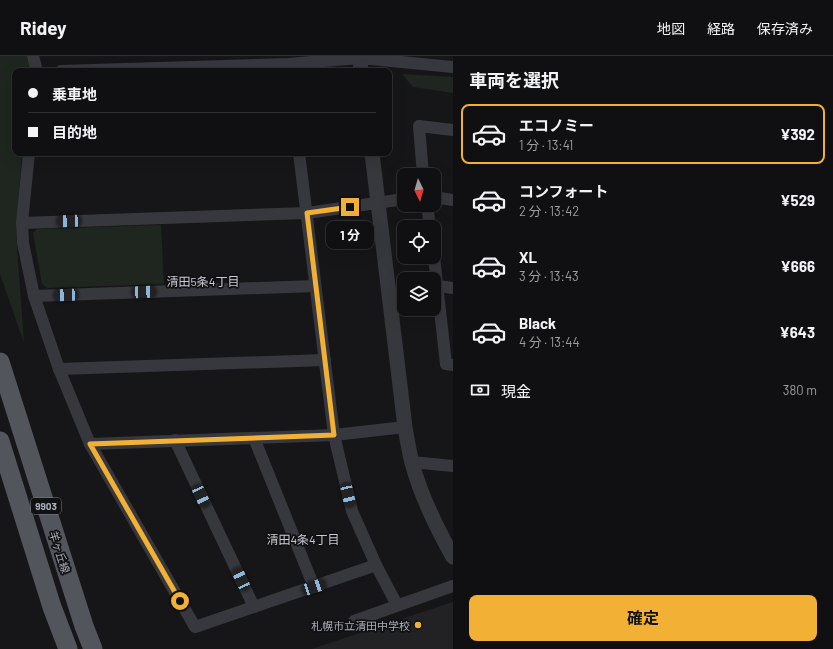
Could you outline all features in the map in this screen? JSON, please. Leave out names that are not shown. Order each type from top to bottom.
[{"type":"main road","name":"羊ヶ丘線","points":[[0,362],[84,626],[93,649]]},
{"type":"main road","name":"9903","points":[[0,442],[52,607],[68,649]]},
{"type":"street","points":[[33,56],[36,68]]},
{"type":"street","points":[[158,68],[421,60],[453,67]]},
{"type":"street","points":[[422,168],[419,126],[453,130]]},
{"type":"street","points":[[29,156],[22,223],[23,243],[34,296],[59,369],[90,444],[195,627],[376,565]]},
{"type":"street","points":[[299,156],[334,435],[352,511],[376,565],[397,605]]},
{"type":"street","points":[[372,156],[405,427],[412,462],[426,505],[453,557]]},
{"type":"street","points":[[441,198],[453,200]]},
{"type":"street","points":[[22,223],[307,213],[397,201]]},
{"type":"street","points":[[34,296],[315,286]]},
{"type":"street","points":[[441,286],[453,288]]},
{"type":"street","points":[[441,315],[446,364],[453,366]]},
{"type":"street","points":[[59,369],[325,360]]},
{"type":"street","points":[[90,444],[334,435],[405,427]]},
{"type":"street","points":[[254,438],[314,587]]},
{"type":"street","points":[[175,440],[254,607]]},
{"type":"street","points":[[412,462],[453,466]]},
{"type":"street","points":[[354,621],[453,586]]},
{"type":"shaded area","points":[[0,56],[28,56],[30,62],[29,68],[12,68],[12,156],[22,156],[16,232],[24,343],[0,274]]},
{"type":"shaded area","points":[[402,74],[453,77],[453,93],[413,87]]},
{"type":"shaded area","points":[[161,225],[164,284],[47,288],[42,284],[33,233],[37,229]]},
{"type":"shaded area","name":"札幌市立清田中学校","points":[[453,602],[453,649],[312,649]]},
{"type":"place","name":"札幌市立清田中学校","points":[[418,625]]},
{"type":"district","name":"清田5条4丁目","points":[[203,281]]},
{"type":"district","name":"清田4条4丁目","points":[[303,539]]},
{"type":"route","points":[[180,601],[90,444],[334,435],[307,213],[350,207]]}]
